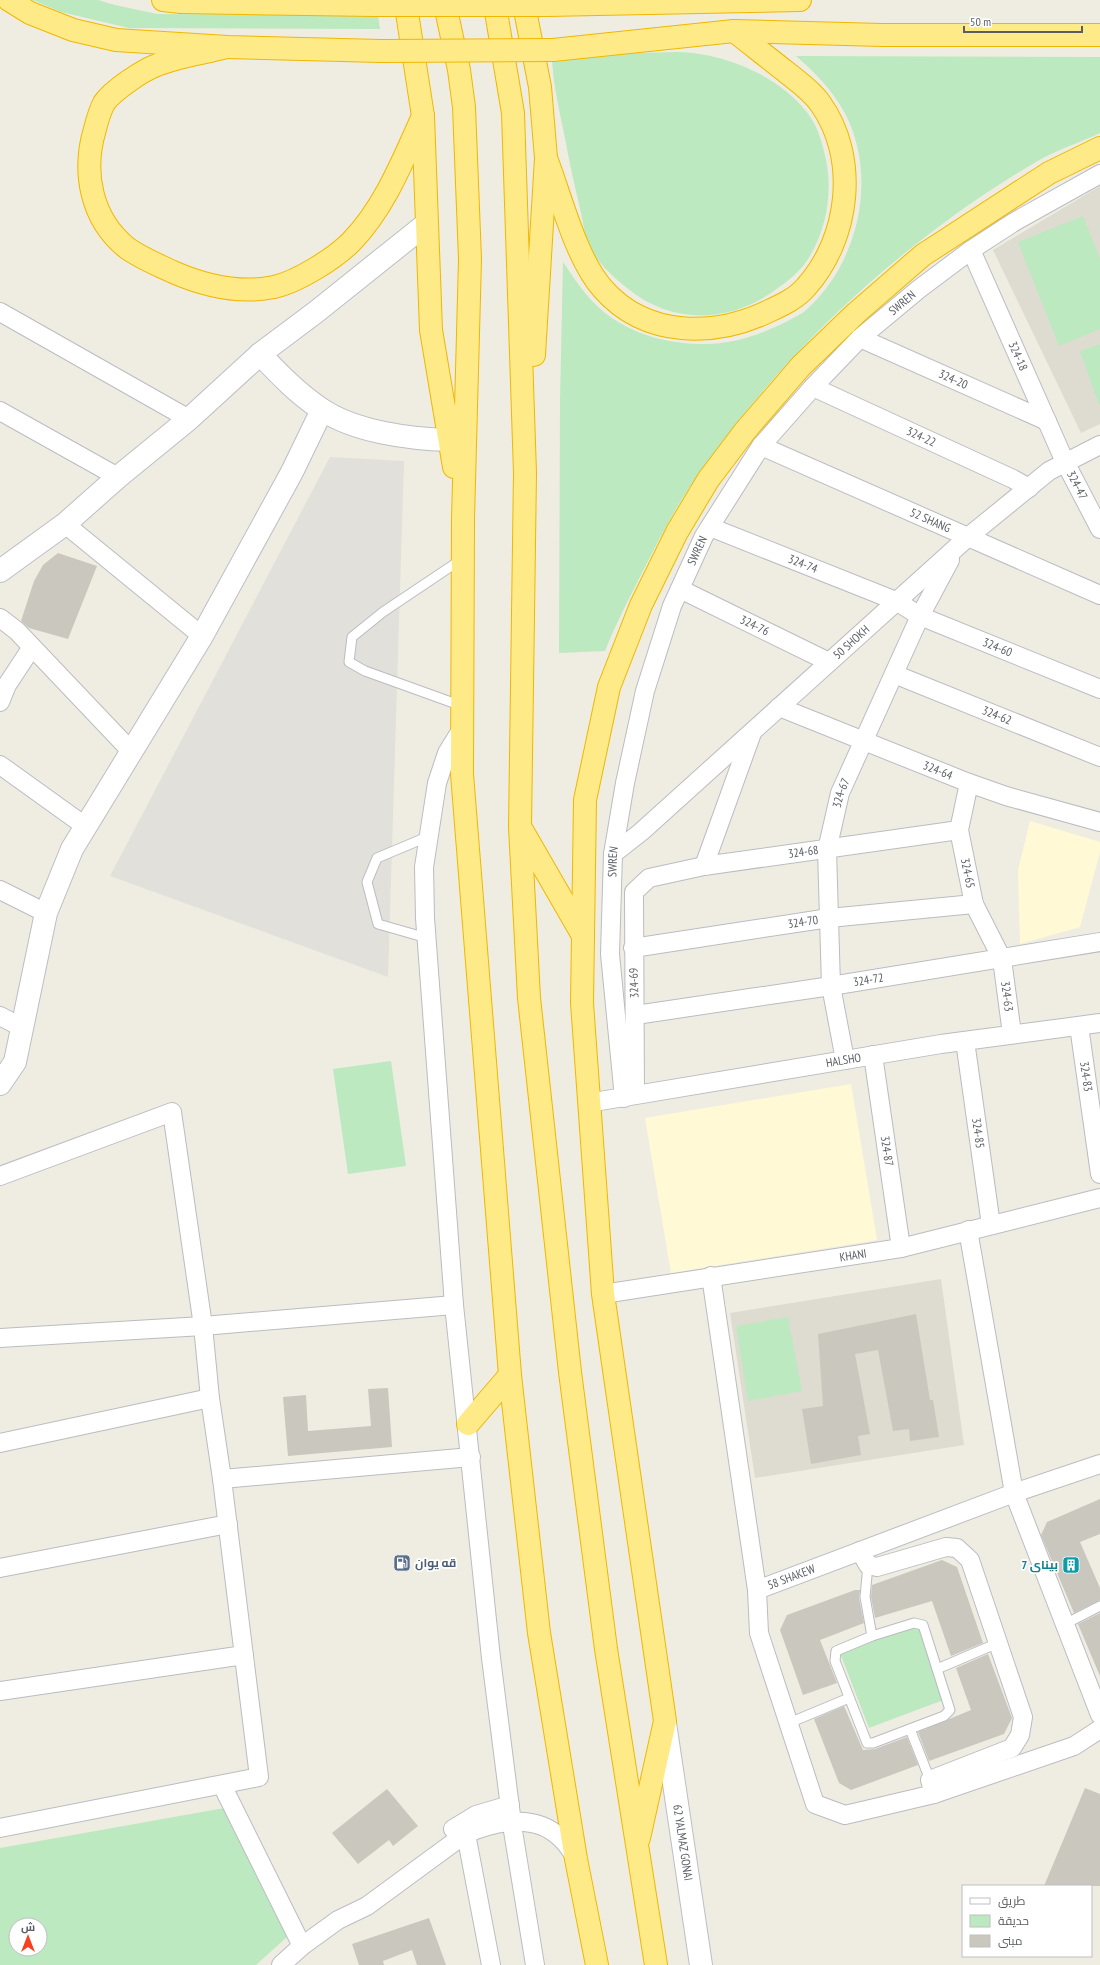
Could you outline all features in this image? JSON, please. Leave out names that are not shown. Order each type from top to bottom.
[{"type":"highway","points":[[9,0],[30,13],[73,30],[116,40],[227,47],[381,51],[553,50],[734,31],[882,34],[1100,35]]},
{"type":"highway","points":[[163,0],[181,2],[375,5],[547,5],[800,0]]},
{"type":"highway","points":[[406,0],[423,116],[431,330],[463,519]]},
{"type":"highway","points":[[444,0],[459,70],[464,107],[467,149],[470,259],[463,519],[462,774],[510,1375],[539,1633],[576,1859],[597,1965]]},
{"type":"highway","points":[[494,0],[514,113],[526,474]]},
{"type":"highway","points":[[523,0],[540,87],[546,158],[526,474],[520,827],[529,998],[570,1372],[606,1649],[656,1965]]},
{"type":"highway","points":[[546,158],[586,265],[603,289],[633,314],[655,325],[698,330],[733,326],[759,316],[792,299],[806,287],[824,262],[841,222],[844,198],[844,178],[840,142],[820,102],[802,84],[734,31]]},
{"type":"highway","points":[[227,47],[156,65],[121,87],[105,102],[89,150],[89,183],[94,200],[102,218],[113,232],[127,247],[143,257],[195,282],[240,289],[274,287],[297,280],[328,260],[351,242],[374,212],[392,182],[423,116]]},
{"type":"highway","points":[[637,1851],[665,1721],[603,1294],[588,1103],[582,1003],[585,800],[609,687],[641,605],[677,532],[708,480],[745,431],[801,366],[856,313],[923,255],[1049,173],[1100,148]]},
{"type":"highway","points":[[520,827],[583,935]]},
{"type":"highway","points":[[468,1424],[510,1375]]},
{"type":"street","name":"SWREN","points":[[630,1096],[610,954],[613,854],[625,783],[645,691],[672,606],[710,527],[761,446],[813,387],[860,338],[919,289],[971,250],[1021,218],[1100,174]]},
{"type":"street","points":[[0,571],[65,524],[118,477],[189,419],[260,354],[316,312],[426,224]]},
{"type":"street","name":"324-18","points":[[971,250],[1065,462]]},
{"type":"street","points":[[0,312],[189,419]]},
{"type":"street","name":"324-20","points":[[860,338],[1046,421]]},
{"type":"street","points":[[260,354],[285,381],[322,410],[346,421],[397,436],[450,440]]},
{"type":"street","name":"324-22","points":[[813,387],[1013,479],[1029,488]]},
{"type":"street","points":[[0,1084],[15,1062],[21,1027],[46,913],[72,849],[202,636],[292,472],[322,410]]},
{"type":"street","points":[[0,411],[118,477]]},
{"type":"street","name":"50 SHOKH","points":[[613,854],[641,832],[962,543],[1049,471],[1100,445]]},
{"type":"street","name":"52 SHANG","points":[[761,446],[962,543],[1100,595]]},
{"type":"street","name":"324-47","points":[[1065,462],[1100,529]]},
{"type":"street","points":[[65,524],[202,636]]},
{"type":"street","name":"324-74","points":[[710,527],[896,601]]},
{"type":"street","name":"324-67","points":[[845,1060],[831,986],[827,850],[840,793],[920,616],[962,543]]},
{"type":"street","name":"324-76","points":[[680,589],[829,662]]},
{"type":"street","name":"324-60","points":[[896,601],[920,616],[1100,689]]},
{"type":"street","points":[[0,618],[17,631],[131,751]]},
{"type":"street","points":[[0,702],[7,685],[32,647]]},
{"type":"street","name":"324-62","points":[[894,674],[1100,757]]},
{"type":"street","name":"324-64","points":[[780,707],[969,783],[1006,796],[1100,822]]},
{"type":"street","points":[[463,716],[447,753],[440,775],[427,837],[424,867],[427,938],[454,1306],[468,1424],[491,1658],[511,1813],[535,1965]]},
{"type":"street","points":[[704,866],[753,730]]},
{"type":"street","points":[[0,766],[85,826]]},
{"type":"street","name":"324-65","points":[[969,783],[959,830],[974,904],[1002,959]]},
{"type":"street","name":"324-68","points":[[648,878],[704,866],[827,850],[959,830]]},
{"type":"street","name":"324-69","points":[[630,1096],[636,1015],[633,948],[634,892],[648,878]]},
{"type":"street","points":[[0,890],[46,913]]},
{"type":"street","name":"324-70","points":[[633,948],[829,918],[974,904]]},
{"type":"street","name":"324-72","points":[[636,1015],[831,986],[1100,942]]},
{"type":"street","name":"324-63","points":[[1002,959],[1012,1034]]},
{"type":"street","points":[[0,1016],[21,1027]]},
{"type":"street","name":"HALSHO","points":[[588,1103],[873,1055],[1012,1034],[1100,1023]]},
{"type":"street","name":"324-83","points":[[1079,1026],[1100,1174]]},
{"type":"street","name":"324-85","points":[[965,1041],[991,1225]]},
{"type":"street","name":"324-87","points":[[873,1055],[901,1248]]},
{"type":"street","points":[[0,1176],[172,1112],[203,1326],[210,1398],[228,1524],[259,1777],[0,1828]]},
{"type":"street","name":"KHANI","points":[[603,1294],[711,1276],[901,1248],[1100,1198]]},
{"type":"street","points":[[968,1230],[1014,1494],[1100,1715]]},
{"type":"street","name":"58 SHAKEW","points":[[711,1276],[757,1590],[864,1558],[1014,1494],[1100,1464]]},
{"type":"street","points":[[0,1338],[203,1326],[454,1306]]},
{"type":"street","points":[[0,1443],[210,1398]]},
{"type":"street","points":[[222,1479],[471,1457]]},
{"type":"street","points":[[0,1568],[228,1524]]},
{"type":"street","points":[[864,1558],[877,1567],[946,1547],[957,1548],[970,1560],[1022,1717],[1020,1736],[1012,1748],[932,1787]]},
{"type":"street","points":[[757,1590],[759,1634],[815,1804],[845,1815],[932,1787],[1074,1746],[1100,1729]]},
{"type":"street","points":[[0,1691],[244,1655]]},
{"type":"street","name":"62 YALMAZ GONAI","points":[[665,1721],[701,1965]]},
{"type":"street","points":[[222,1785],[302,1946]]},
{"type":"street","points":[[285,1963],[302,1946],[338,1920],[367,1906],[466,1834],[511,1813]]},
{"type":"street","points":[[338,1920],[356,1901],[462,1823],[476,1816],[511,1813],[554,1832],[563,1839],[576,1859]]},
{"type":"street","points":[[466,1834],[490,1965]]},
{"type":"lane","points":[[463,559],[383,612],[352,637],[349,662],[364,671],[463,716]]},
{"type":"lane","points":[[427,837],[377,858],[367,882],[378,924],[427,938]]},
{"type":"lane","points":[[864,1558],[865,1597],[872,1636]]},
{"type":"lane","points":[[1064,1624],[1100,1606]]},
{"type":"lane","points":[[914,1623],[923,1625],[950,1710],[944,1716],[873,1743],[867,1743],[835,1661],[836,1651],[872,1636],[914,1623]]},
{"type":"lane","points":[[937,1669],[998,1644]]},
{"type":"lane","points":[[789,1723],[849,1698]]},
{"type":"lane","points":[[910,1729],[932,1787]]},
{"type":"shaded area","points":[[1100,186],[1100,424],[1081,433],[993,250]]},
{"type":"shaded area","points":[[330,457],[404,461],[388,977],[110,876]]},
{"type":"shaded area","points":[[1030,821],[1100,842],[1100,852],[1080,927],[1020,944],[1018,870]]},
{"type":"shaded area","points":[[851,1084],[877,1240],[671,1273],[645,1118]]},
{"type":"shaded area","points":[[941,1279],[964,1445],[755,1478],[730,1313]]},
{"type":"green space","points":[[33,0],[98,0],[157,14],[378,15],[380,29],[129,28],[61,12]]},
{"type":"green space","points":[[678,52],[696,53],[731,62],[748,68],[780,87],[794,98],[814,122],[826,160],[829,186],[826,213],[819,239],[806,262],[789,279],[760,300],[741,308],[722,313],[702,315],[683,314],[664,309],[645,300],[627,288],[599,262],[591,249],[586,235],[555,90],[552,55]]},
{"type":"green space","points":[[796,56],[1100,57],[1100,133],[1036,162],[988,192],[941,225],[896,260],[853,298],[812,338],[773,380],[736,423],[694,480],[652,553],[605,651],[559,653],[560,400],[563,262],[585,293],[604,312],[623,325],[645,335],[668,341],[692,344],[715,344],[737,340],[768,330],[804,312],[823,292],[838,271],[849,248],[856,224],[861,198],[861,173],[858,148],[850,124],[840,105],[827,87]]},
{"type":"green space","points":[[1083,216],[1100,259],[1100,329],[1059,346],[1018,242]]},
{"type":"green space","points":[[1100,344],[1100,405],[1099,405],[1080,351]]},
{"type":"green space","points":[[391,1061],[406,1166],[348,1174],[333,1069]]},
{"type":"green space","points":[[788,1317],[802,1391],[748,1401],[736,1326]]},
{"type":"green space","points":[[918,1623],[946,1699],[869,1728],[840,1653]]},
{"type":"green space","points":[[230,1807],[288,1936],[256,1965],[0,1965],[0,1848]]},
{"type":"building","points":[[58,553],[97,566],[68,639],[29,628],[21,621],[34,581],[43,565]]},
{"type":"building","points":[[916,1314],[930,1400],[933,1400],[939,1437],[910,1441],[909,1429],[893,1431],[878,1350],[855,1354],[870,1434],[858,1436],[861,1455],[811,1464],[802,1409],[823,1406],[818,1334]]},
{"type":"building","points":[[388,1388],[392,1447],[288,1456],[283,1397],[306,1395],[308,1431],[371,1426],[368,1389]]},
{"type":"building","name":"بيناى 7","points":[[1100,1499],[1100,1534],[1080,1542],[1100,1588],[1100,1600],[1074,1613],[1041,1535],[1047,1522]]},
{"type":"building","points":[[942,1560],[957,1567],[983,1643],[951,1656],[932,1601],[875,1618],[871,1597],[872,1585]]},
{"type":"building","points":[[855,1590],[860,1590],[859,1598],[864,1623],[820,1640],[837,1683],[803,1695],[780,1630],[787,1615]]},
{"type":"building","points":[[1100,1613],[1100,1676],[1078,1624]]},
{"type":"building","points":[[988,1654],[1012,1718],[1004,1734],[929,1761],[918,1732],[971,1710],[956,1668]]},
{"type":"building","points":[[844,1706],[863,1750],[875,1749],[907,1737],[918,1765],[851,1790],[839,1783],[814,1719]]},
{"type":"building","points":[[1085,1788],[1100,1794],[1100,1886],[1044,1885]]},
{"type":"building","points":[[387,1789],[418,1826],[393,1846],[389,1840],[358,1864],[332,1833]]},
{"type":"building","points":[[429,1918],[446,1965],[417,1965],[412,1950],[383,1961],[384,1965],[359,1965],[352,1944]]},
{"type":"place","name":"قه یوان","points":[[402,1563]]},
{"type":"place","name":"بيناى 7","points":[[1071,1565]]}]
